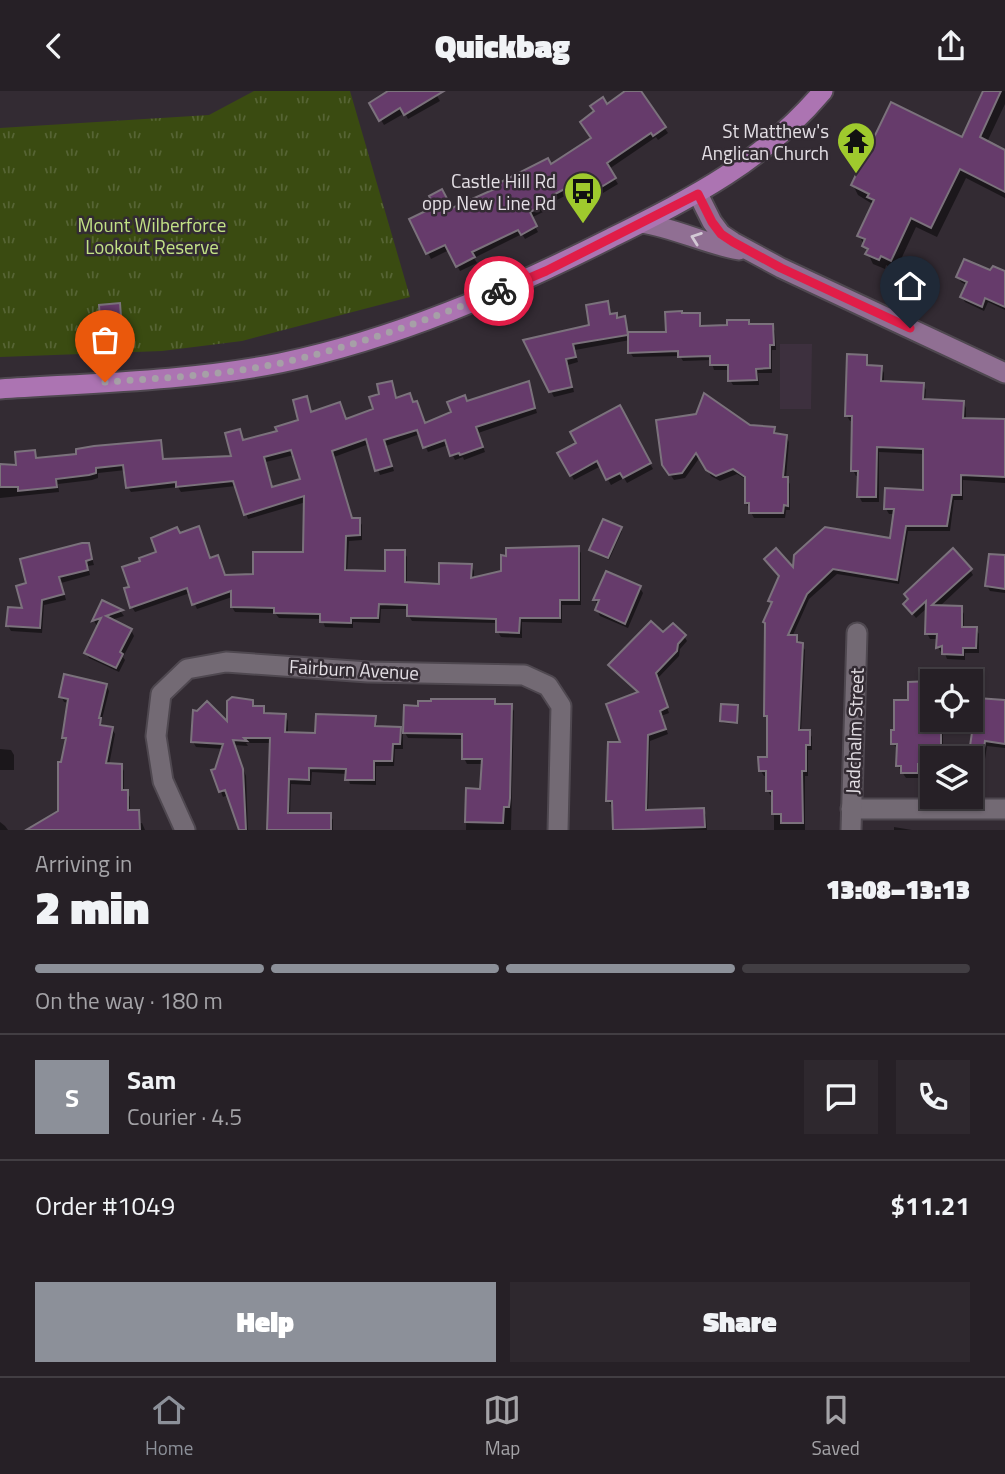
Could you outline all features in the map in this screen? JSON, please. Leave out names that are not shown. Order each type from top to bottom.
[{"type":"main road","points":[[0,389],[214,372],[279,363],[373,339],[440,315],[546,271],[698,194],[757,153],[801,116],[823,91]]},
{"type":"main road","points":[[698,194],[721,234],[750,252],[1005,373]]},
{"type":"main road","points":[[642,223],[664,226],[716,246],[750,252]]},
{"type":"street","name":"Jadchalm Street","points":[[851,830],[857,633]]},
{"type":"street","name":"Fairburn Avenue","points":[[185,830],[163,781],[156,736],[161,694],[187,669],[226,662],[368,672],[524,675],[548,686],[561,706],[558,830]]},
{"type":"street","points":[[851,809],[1005,809]]},
{"type":"shaded area","points":[[780,344],[812,344],[811,409],[780,409]]},
{"type":"green space","name":"Mount Wilberforce Lookout Reserve","points":[[254,91],[350,91],[410,297],[242,341],[162,351],[0,357],[0,128],[209,115]]},
{"type":"building","points":[[388,91],[444,91],[404,115],[400,108],[379,121],[369,103]]},
{"type":"building","points":[[625,91],[641,91],[666,127],[653,136],[651,133],[607,163],[616,178],[588,195],[580,181],[553,195],[555,199],[530,212],[537,226],[521,235],[518,230],[472,252],[475,257],[456,267],[445,245],[426,254],[409,219],[434,207],[429,196],[442,189],[452,208],[499,187],[497,184],[548,158],[551,164],[591,138],[580,122],[594,111],[590,106],[603,97],[607,104]]},
{"type":"building","points":[[983,91],[1001,91],[980,137],[1005,150],[1005,192],[960,169],[931,228],[911,218],[891,261],[881,256],[879,260],[865,254],[868,249],[862,246],[865,239],[857,236],[874,200],[867,197],[869,194],[851,185],[891,102],[962,137]]},
{"type":"building","points":[[964,259],[990,270],[993,266],[1005,271],[1005,307],[985,298],[982,307],[960,297],[967,282],[956,277]]},
{"type":"building","points":[[608,301],[610,314],[617,313],[617,318],[625,316],[628,335],[573,344],[576,357],[566,359],[572,387],[549,392],[523,340],[589,325],[586,305]]},
{"type":"building","points":[[120,303],[121,317],[100,320],[99,305]]},
{"type":"building","points":[[665,312],[700,313],[700,326],[727,325],[727,320],[773,324],[774,345],[770,345],[770,368],[756,369],[757,380],[728,381],[728,365],[710,365],[710,356],[678,357],[678,351],[628,353],[628,332],[666,332]]},
{"type":"building","points":[[847,354],[867,355],[867,365],[882,366],[881,381],[924,383],[923,399],[964,401],[963,418],[1005,419],[1005,477],[961,475],[961,495],[952,495],[947,526],[906,526],[897,580],[833,569],[807,594],[788,635],[797,635],[797,642],[803,643],[799,730],[810,730],[810,745],[806,745],[806,771],[802,771],[803,823],[781,823],[781,814],[772,814],[772,791],[766,791],[766,771],[759,771],[758,757],[767,757],[763,622],[772,602],[768,601],[779,576],[764,559],[776,548],[793,567],[794,555],[825,527],[890,538],[894,509],[884,509],[885,488],[923,490],[923,449],[877,447],[876,497],[857,497],[858,471],[851,471],[852,416],[845,416]]},
{"type":"building","points":[[392,381],[396,398],[410,393],[413,402],[417,401],[425,423],[451,412],[447,402],[465,395],[467,401],[529,381],[535,408],[476,427],[483,447],[460,455],[450,456],[445,440],[423,448],[417,430],[384,440],[392,466],[375,471],[366,439],[332,451],[352,518],[360,518],[360,535],[346,536],[345,570],[385,571],[385,550],[405,550],[405,582],[439,584],[439,563],[472,564],[471,578],[501,571],[501,555],[506,556],[506,548],[579,546],[579,600],[560,600],[560,618],[520,618],[519,633],[496,632],[496,619],[407,616],[407,605],[379,604],[378,618],[351,618],[351,623],[320,622],[320,614],[274,613],[274,608],[231,607],[231,591],[192,605],[187,588],[130,608],[124,588],[129,587],[122,567],[156,552],[151,538],[177,527],[180,533],[199,526],[210,558],[218,555],[225,575],[253,574],[253,552],[303,552],[304,496],[244,515],[233,481],[176,487],[176,482],[126,488],[123,465],[96,468],[96,473],[89,475],[56,479],[57,487],[18,491],[18,487],[0,487],[0,464],[16,465],[15,452],[35,450],[36,458],[76,454],[76,449],[94,446],[161,440],[163,459],[231,456],[225,433],[240,429],[243,440],[277,431],[275,427],[298,420],[293,400],[307,396],[311,412],[340,402],[346,419],[373,409],[369,397],[379,394],[377,384]],"holes":[[[291,450],[300,479],[272,487],[264,457]]]},
{"type":"building","points":[[704,393],[750,425],[775,427],[774,433],[787,435],[783,477],[788,477],[788,506],[784,505],[783,513],[749,513],[749,503],[745,503],[745,477],[733,469],[716,476],[706,470],[696,453],[682,473],[669,475],[662,465],[656,420],[696,414]]},
{"type":"building","points":[[620,405],[651,463],[623,478],[620,473],[606,480],[597,461],[570,476],[557,453],[576,443],[570,432]]},
{"type":"building","points":[[603,519],[622,527],[608,558],[589,550]]},
{"type":"building","points":[[89,543],[92,559],[86,561],[88,570],[59,577],[64,594],[42,600],[40,628],[6,626],[8,607],[22,608],[16,586],[26,583],[20,559]]},
{"type":"building","points":[[953,548],[972,569],[932,605],[962,606],[962,627],[977,627],[976,648],[963,648],[963,655],[942,654],[942,646],[936,648],[937,634],[925,634],[926,601],[912,614],[903,604],[908,599],[904,594]]},
{"type":"building","points":[[989,554],[1005,555],[1005,589],[985,586]]},
{"type":"building","points":[[606,571],[641,586],[625,624],[595,610],[599,600],[593,600]]},
{"type":"building","points":[[102,600],[123,610],[106,616],[132,629],[120,652],[123,654],[116,668],[84,653],[101,618],[92,621]]},
{"type":"building","points":[[651,621],[663,632],[673,623],[686,635],[678,644],[677,651],[656,673],[668,707],[660,711],[666,729],[648,735],[646,810],[704,808],[705,827],[613,830],[612,801],[606,801],[608,742],[620,742],[606,704],[638,692],[608,665]]},
{"type":"building","points":[[64,674],[107,684],[99,718],[100,725],[113,727],[106,763],[122,764],[122,790],[128,790],[128,810],[139,810],[140,830],[26,830],[58,811],[58,762],[61,762],[66,738],[62,738],[68,699],[59,697]]},
{"type":"building","points":[[920,681],[920,732],[941,732],[941,746],[920,746],[918,773],[901,773],[901,766],[896,766],[897,744],[891,744],[894,700],[908,700],[908,682]]},
{"type":"building","points":[[232,697],[253,700],[253,706],[264,706],[264,713],[286,714],[285,732],[315,733],[316,714],[376,716],[375,726],[401,727],[400,744],[393,744],[392,761],[374,761],[374,780],[345,780],[346,769],[309,768],[309,780],[289,779],[288,813],[331,813],[331,830],[267,830],[270,738],[233,740],[243,769],[246,830],[239,830],[225,790],[219,792],[211,770],[215,769],[223,744],[191,742],[193,710],[197,711],[207,701],[227,721],[227,701]]},
{"type":"building","points":[[983,698],[1005,700],[1005,744],[985,741],[983,755],[983,746],[970,746],[972,732],[983,732]]},
{"type":"building","points":[[495,699],[495,704],[512,704],[510,798],[509,807],[504,807],[503,823],[465,822],[466,788],[480,789],[482,759],[462,759],[462,734],[403,733],[404,705],[418,706],[418,701]]},
{"type":"building","points":[[721,704],[738,705],[737,723],[720,721]]},
{"type":"way so far","points":[[105,382],[279,363],[373,339],[499,291]]},
{"type":"place","name":"St Matthew's Anglican Church","points":[[856,175]]},
{"type":"place","name":"Castle Hill Rd opp New Line Rd","points":[[583,225]]},
{"type":"route","points":[[499,291],[546,271],[698,194],[712,222],[721,234],[733,242],[781,268],[910,328]]}]
